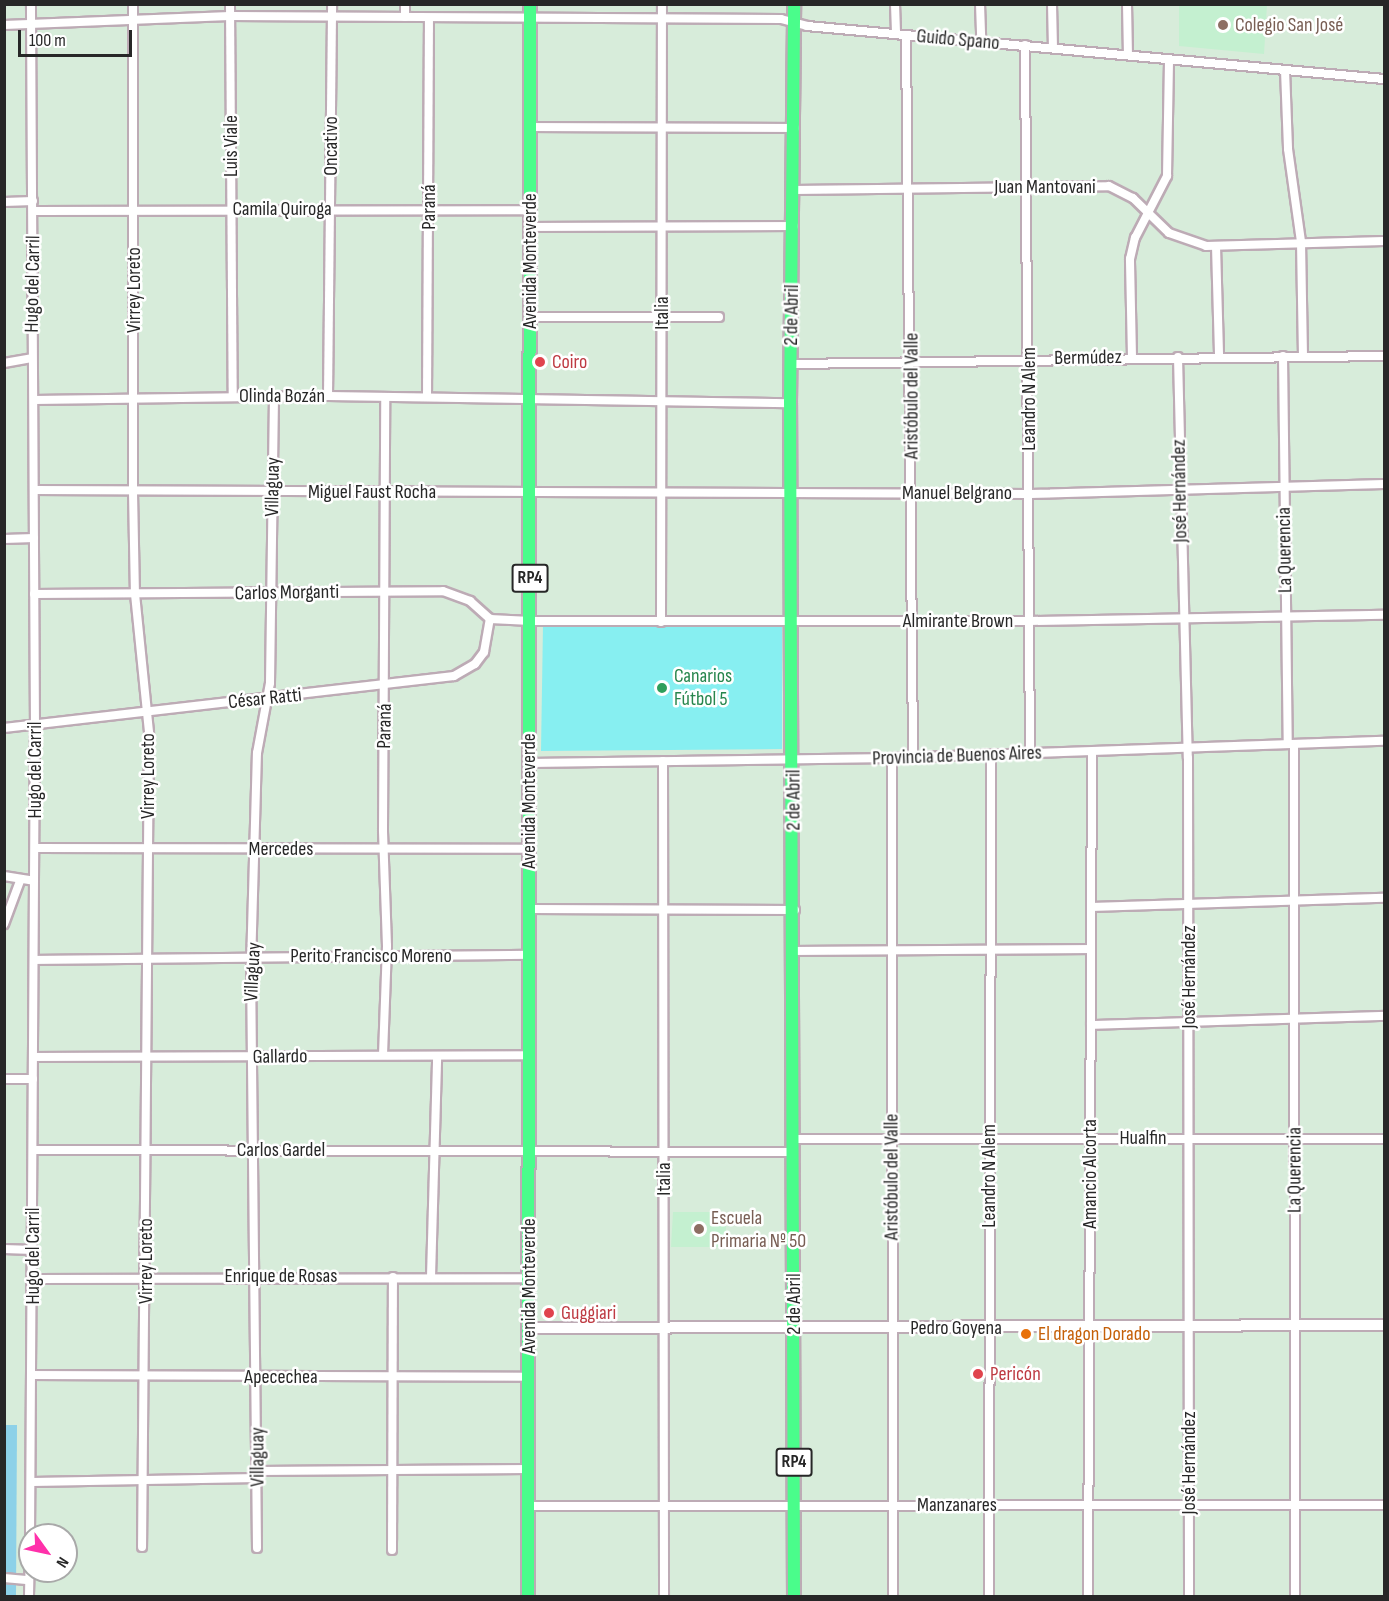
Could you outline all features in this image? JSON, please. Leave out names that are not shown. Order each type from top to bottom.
[{"type":"main road","name":"2 de Abril","points":[[794,4],[795,128],[790,403],[794,621],[795,910],[794,1596]]},
{"type":"main road","name":"Avenida Monteverde","points":[[528,1596],[530,11]]},
{"type":"street","name":"Hugo del Carril","points":[[30,1523],[34,1279],[35,728],[31,4]]},
{"type":"street","name":"Virrey Loreto","points":[[133,4],[133,492],[135,594],[147,712],[148,848],[145,1149],[147,1276],[142,1547]]},
{"type":"street","name":"Luis Viale","points":[[230,4],[233,396]]},
{"type":"street","name":"Oncativo","points":[[328,396],[332,4]]},
{"type":"street","points":[[405,4],[405,17]]},
{"type":"street","name":"Italia","points":[[661,622],[662,4]]},
{"type":"street","points":[[896,4],[896,34]]},
{"type":"street","points":[[980,4],[981,42]]},
{"type":"street","points":[[1052,4],[1053,48]]},
{"type":"street","points":[[1127,4],[1128,55]]},
{"type":"street","name":"Guido Spano","points":[[4,25],[31,22],[230,16],[429,18],[530,11],[794,23],[906,36],[1025,45],[1384,80]]},
{"type":"street","name":"Paraná","points":[[427,397],[429,18]]},
{"type":"street","name":"Aristóbulo del Valle","points":[[906,36],[912,362],[913,756]]},
{"type":"street","name":"Leandro N Alem","points":[[1025,45],[1028,186],[1030,753]]},
{"type":"street","points":[[1132,357],[1131,252],[1150,215],[1168,168],[1169,60]]},
{"type":"street","points":[[1285,70],[1287,149],[1301,242],[1303,356]]},
{"type":"street","points":[[530,127],[795,128]]},
{"type":"street","name":"Juan Mantovani","points":[[794,190],[1109,186],[1126,193],[1177,237],[1216,246],[1384,241]]},
{"type":"street","points":[[4,202],[33,201]]},
{"type":"street","name":"Camila Quiroga","points":[[33,211],[429,208],[530,210]]},
{"type":"street","points":[[530,227],[794,226]]},
{"type":"street","points":[[1216,246],[1219,355]]},
{"type":"street","points":[[531,317],[719,317]]},
{"type":"street","name":"Bermúdez","points":[[791,364],[1219,355],[1384,356]]},
{"type":"street","name":"La Querencia","points":[[1283,356],[1294,900],[1295,1596]]},
{"type":"street","name":"José Hernández","points":[[1179,357],[1187,747],[1189,1596]]},
{"type":"street","points":[[4,363],[32,358]]},
{"type":"street","name":"Villaguay","points":[[256,1548],[258,1474],[253,955],[257,753],[269,698],[274,396]]},
{"type":"street","name":"Olinda Bozán","points":[[34,400],[328,396],[530,400]]},
{"type":"street","name":"Paraná","points":[[383,1055],[386,958],[385,397]]},
{"type":"street","points":[[530,400],[662,404],[790,403]]},
{"type":"street","name":"Manuel Belgrano","points":[[530,492],[1030,494],[1384,484]]},
{"type":"street","name":"Miguel Faust Rocha","points":[[34,490],[530,492]]},
{"type":"street","points":[[4,538],[34,538]]},
{"type":"street","name":"Carlos Morganti","points":[[34,594],[385,591],[456,594],[490,619]]},
{"type":"street","name":"Almirante Brown","points":[[531,621],[1030,621],[1384,615]]},
{"type":"street","points":[[490,619],[531,621]]},
{"type":"street","name":"César Ratti","points":[[4,728],[35,728],[147,712],[386,685],[465,671],[484,652],[490,619]]},
{"type":"street","name":"Provincia de Buenos Aires","points":[[530,763],[892,758],[1384,741]]},
{"type":"street","name":"Amancio Alcorta","points":[[1088,1596],[1092,752]]},
{"type":"street","name":"Leandro N Alem","points":[[989,1596],[991,755]]},
{"type":"street","name":"Aristóbulo del Valle","points":[[892,758],[893,1596]]},
{"type":"street","name":"Italia","points":[[663,761],[666,909],[664,1596]]},
{"type":"street","name":"Mercedes","points":[[34,848],[528,849]]},
{"type":"street","points":[[4,876],[20,881],[34,881]]},
{"type":"street","points":[[4,924],[20,881]]},
{"type":"street","points":[[1091,907],[1384,898]]},
{"type":"street","points":[[530,909],[795,910]]},
{"type":"street","points":[[795,951],[1091,949]]},
{"type":"street","name":"Perito Francisco Moreno","points":[[34,960],[253,955],[386,958],[529,955]]},
{"type":"street","points":[[1091,1024],[1384,1016]]},
{"type":"street","name":"Gallardo","points":[[33,1057],[528,1055]]},
{"type":"street","points":[[431,1277],[437,1056]]},
{"type":"street","points":[[4,1079],[33,1079]]},
{"type":"street","name":"Hualfin","points":[[793,1138],[1384,1139]]},
{"type":"street","name":"Carlos Gardel","points":[[33,1150],[529,1152]]},
{"type":"street","points":[[529,1152],[794,1152]]},
{"type":"street","points":[[4,1249],[33,1250]]},
{"type":"street","name":"Enrique de Rosas","points":[[34,1279],[147,1276],[529,1278]]},
{"type":"street","points":[[392,1550],[393,1277]]},
{"type":"street","name":"Pedro Goyena","points":[[528,1328],[1089,1328],[1384,1325]]},
{"type":"street","name":"Apecechea","points":[[33,1375],[528,1377]]},
{"type":"street","points":[[32,1482],[393,1469],[528,1469]]},
{"type":"street","name":"Manzanares","points":[[529,1506],[1384,1505]]},
{"type":"shaded area","name":"Colegio San José","points":[[1179,5],[1267,5],[1264,54],[1179,46]]},
{"type":"shaded area","name":"Canarios Fútbol 5","points":[[543,625],[782,627],[782,749],[541,751]]},
{"type":"shaded area","name":"Escuela Primaria Nº 50","points":[[673,1212],[726,1212],[726,1247],[671,1247]]},
{"type":"shaded area","points":[[5,1425],[17,1425],[16,1596],[5,1596]]},
{"type":"place","name":"Colegio San José","points":[[1223,25]]},
{"type":"place","name":"Coiro","points":[[540,362]]},
{"type":"place","name":"Canarios Fútbol 5","points":[[662,688]]},
{"type":"place","name":"Escuela Primaria Nº 50","points":[[699,1229]]},
{"type":"place","name":"Guggiari","points":[[549,1313]]},
{"type":"place","name":"El dragon Dorado","points":[[1026,1334]]},
{"type":"place","name":"Pericón","points":[[978,1374]]}]
